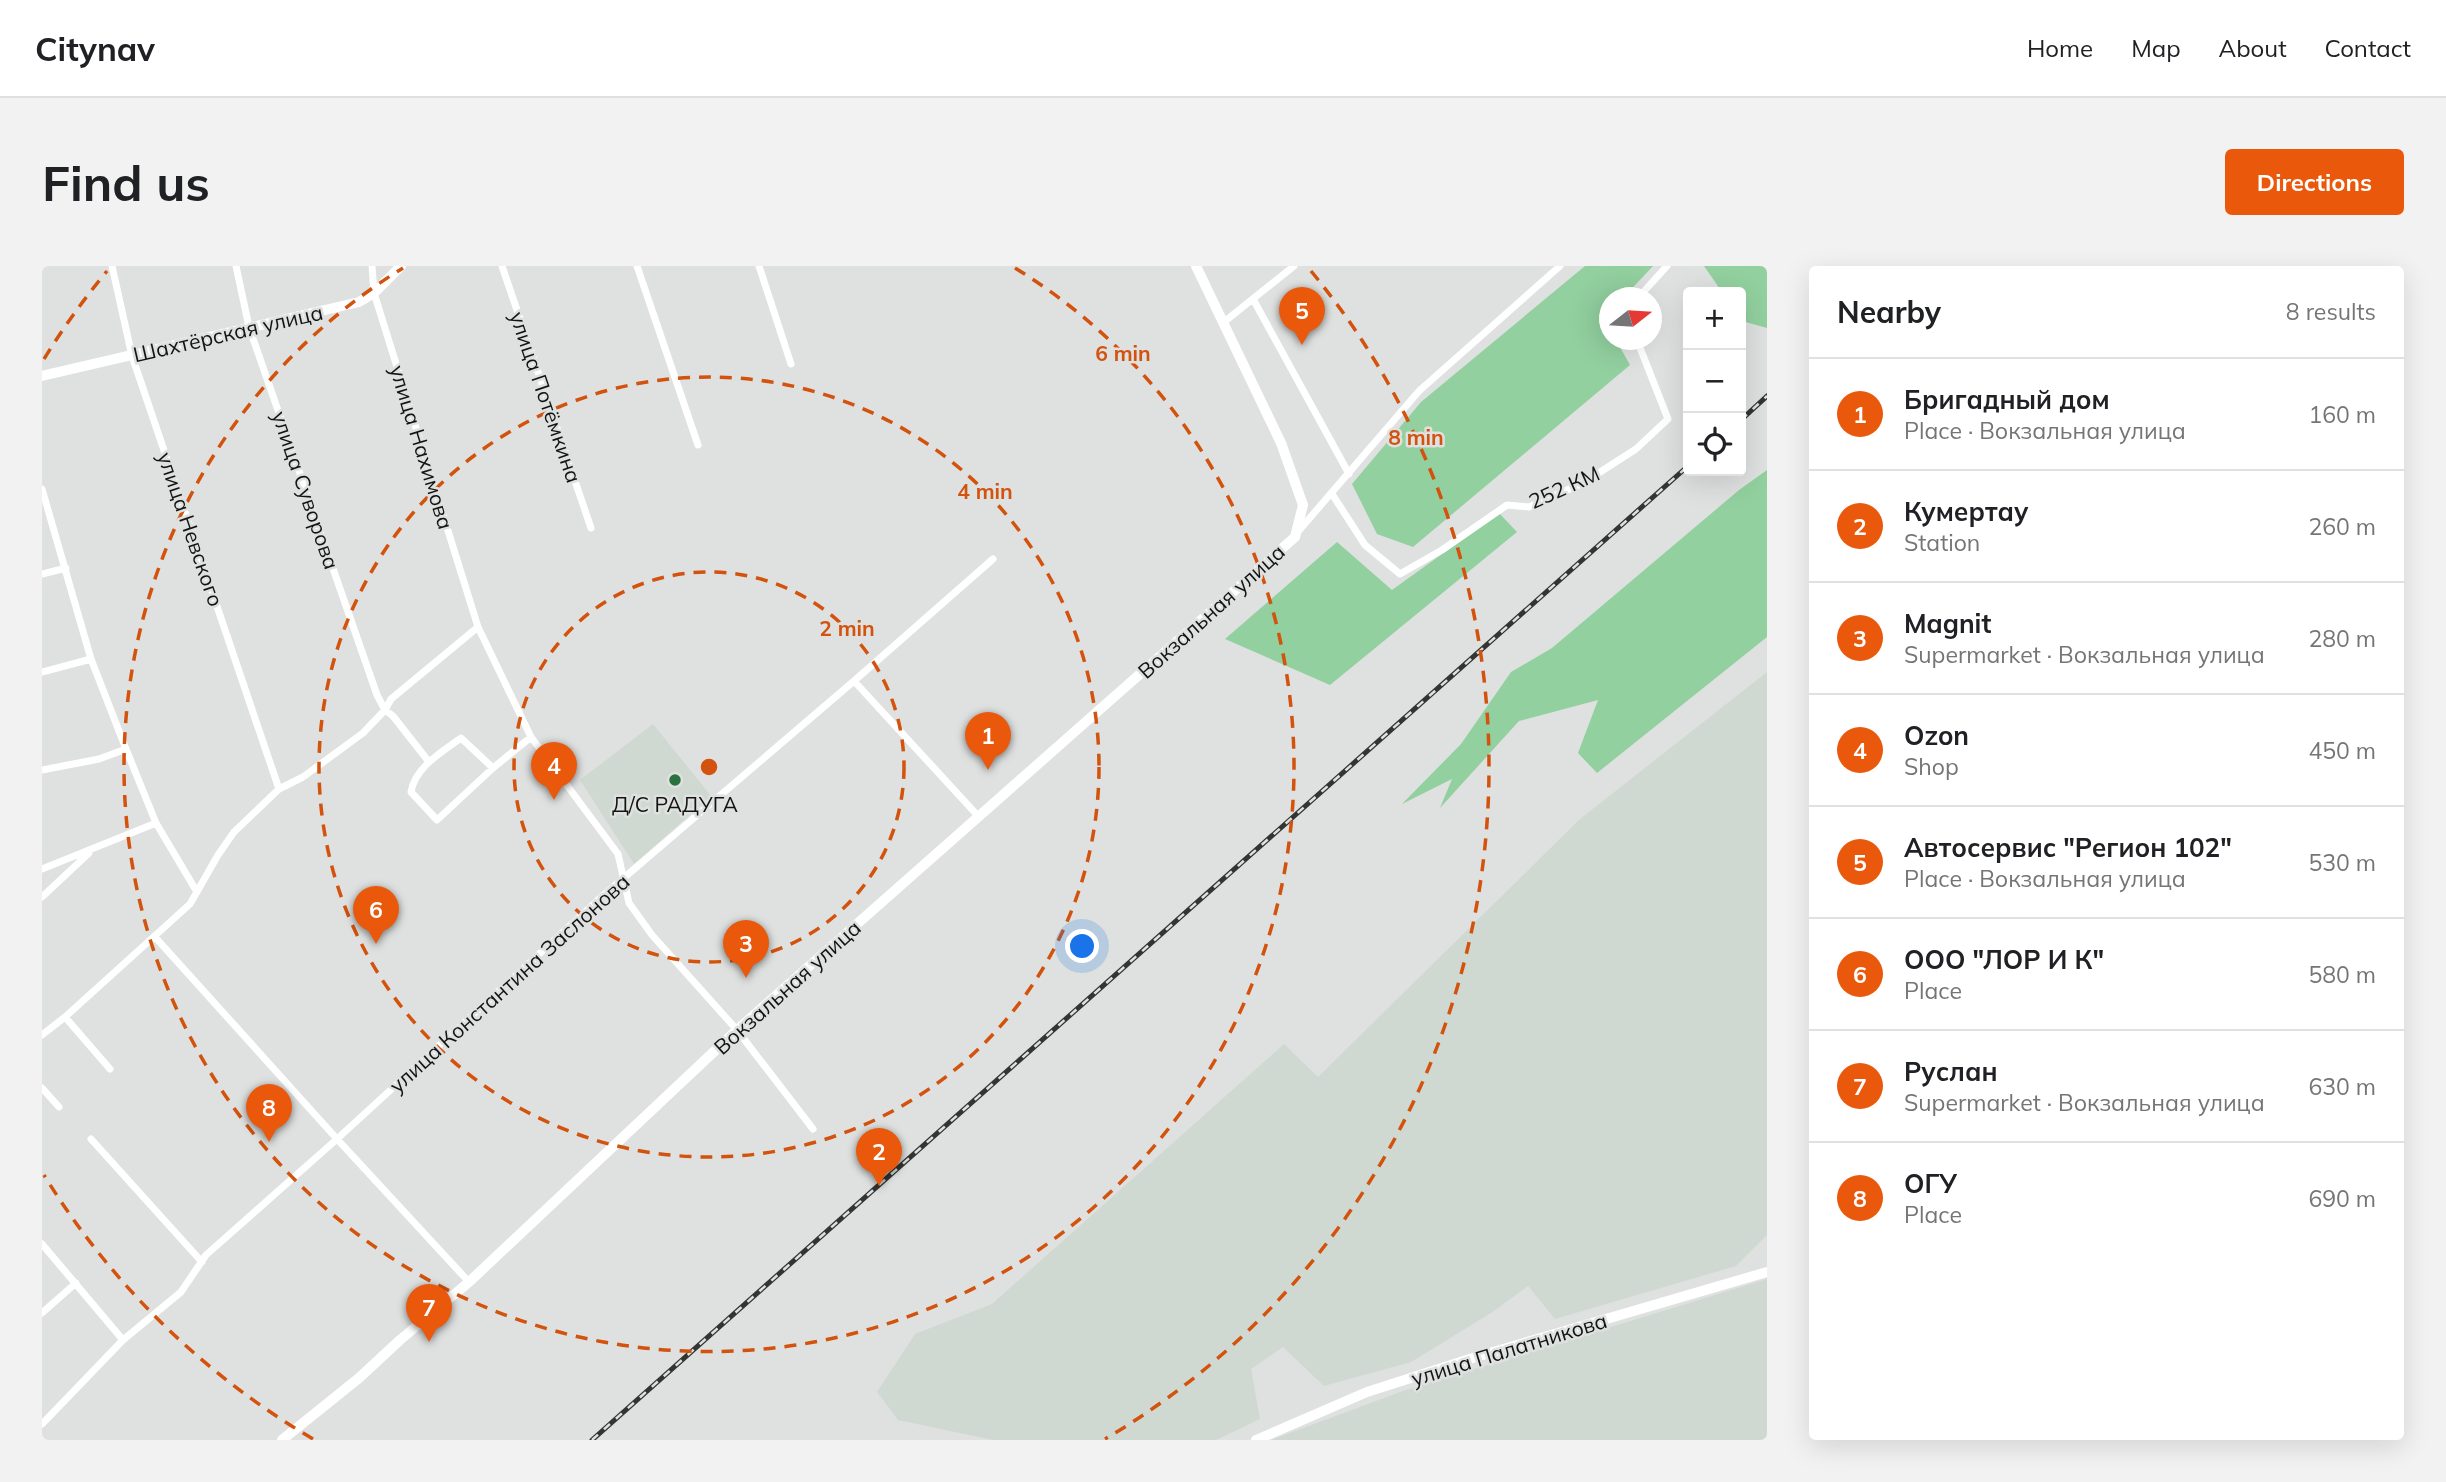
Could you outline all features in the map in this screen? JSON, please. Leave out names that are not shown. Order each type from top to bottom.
[{"type":"main road","name":"Шахтёрская улица","points":[[42,376],[359,302],[374,293],[401,266]]},
{"type":"main road","points":[[1196,266],[1281,443],[1303,505],[1295,537]]},
{"type":"main road","name":"Вокзальная улица","points":[[282,1440],[359,1378],[469,1282],[737,1030],[1295,537]]},
{"type":"main road","name":"улица Палатникова","points":[[1256,1440],[1379,1388],[1767,1272]]},
{"type":"street","name":"улица Невского","points":[[112,266],[132,356],[279,789]]},
{"type":"street","name":"улица Суворова","points":[[236,266],[249,327],[377,695],[385,710],[393,716],[429,762]]},
{"type":"street","name":"улица Нахимова","points":[[372,266],[374,293],[478,627],[531,737],[618,854],[629,902],[652,935],[737,1030],[813,1129]]},
{"type":"street","name":"улица Потёмкина","points":[[502,266],[591,528]]},
{"type":"street","points":[[637,266],[698,445]]},
{"type":"street","points":[[759,266],[790,364]]},
{"type":"street","points":[[1224,322],[1294,266]]},
{"type":"street","points":[[1295,537],[1419,391],[1560,266]]},
{"type":"street","points":[[1648,287],[1667,266]]},
{"type":"street","points":[[1253,299],[1349,474]]},
{"type":"street","name":"252 КМ","points":[[1332,494],[1365,545],[1400,574],[1442,550],[1507,505],[1529,507],[1583,483],[1636,449],[1668,419],[1641,350]]},
{"type":"street","points":[[42,489],[91,659],[156,823],[197,892]]},
{"type":"street","name":"улица Константина Заслонова","points":[[42,1424],[123,1340],[181,1293],[206,1255],[588,909],[993,559]]},
{"type":"street","points":[[42,574],[66,568]]},
{"type":"street","points":[[42,1035],[190,904],[234,832],[279,789],[332,758],[363,733],[385,710],[391,699],[478,627]]},
{"type":"street","points":[[42,672],[91,659]]},
{"type":"street","points":[[854,681],[979,817]]},
{"type":"street","points":[[493,768],[461,738],[429,762],[413,781],[411,792],[437,820],[531,737]]},
{"type":"street","points":[[42,770],[99,759],[126,749]]},
{"type":"street","points":[[42,869],[156,823]]},
{"type":"street","points":[[42,897],[92,850]]},
{"type":"street","points":[[155,937],[469,1282]]},
{"type":"street","points":[[65,1017],[110,1069]]},
{"type":"street","points":[[42,1088],[59,1107]]},
{"type":"street","points":[[90,1139],[202,1262]]},
{"type":"street","points":[[42,1244],[123,1340]]},
{"type":"street","points":[[42,1313],[76,1283]]},
{"type":"shaded area","points":[[1767,672],[1767,1235],[1736,1266],[1555,1319],[1528,1286],[1491,1313],[1411,1362],[1324,1386],[1283,1347],[1251,1369],[1260,1419],[1216,1440],[993,1440],[898,1420],[877,1392],[915,1334],[992,1304],[1284,1044],[1318,1077],[1580,819]]},
{"type":"shaded area","points":[[653,724],[711,796],[634,864],[580,780]]},
{"type":"shaded area","points":[[1767,1279],[1767,1440],[1271,1440],[1403,1391]]},
{"type":"green space","points":[[1585,266],[1653,266],[1633,287],[1599,287],[1599,350],[1622,350],[1630,365],[1413,547],[1377,534],[1352,484],[1421,402]]},
{"type":"green space","points":[[1704,266],[1767,266],[1767,328],[1746,322],[1746,287],[1719,287]]},
{"type":"green space","points":[[1767,470],[1767,637],[1597,773],[1578,753],[1598,700],[1519,721],[1440,808],[1452,779],[1402,804],[1461,744],[1511,672],[1552,648],[1739,490]]},
{"type":"green space","points":[[1499,513],[1517,532],[1330,685],[1225,639],[1337,542],[1392,590]]},
{"type":"railway","points":[[1746,415],[1767,396]]},
{"type":"railway","points":[[592,1440],[1683,470]]},
{"type":"place","name":"Автосервис \"Регион 102\"","points":[[1302,345]]},
{"type":"place","name":"Бригадный дом","points":[[988,770]]},
{"type":"place","name":"Д/С РАДУГА","points":[[675,780]]},
{"type":"place","name":"Ozon","points":[[554,800]]},
{"type":"place","name":"ООО \"ЛОР И К\"","points":[[376,944]]},
{"type":"place","name":"Magnit","points":[[746,978]]},
{"type":"place","name":"ОГУ","points":[[269,1142]]},
{"type":"place","name":"Кумертау","points":[[879,1186]]},
{"type":"place","name":"Руслан","points":[[429,1342]]}]
